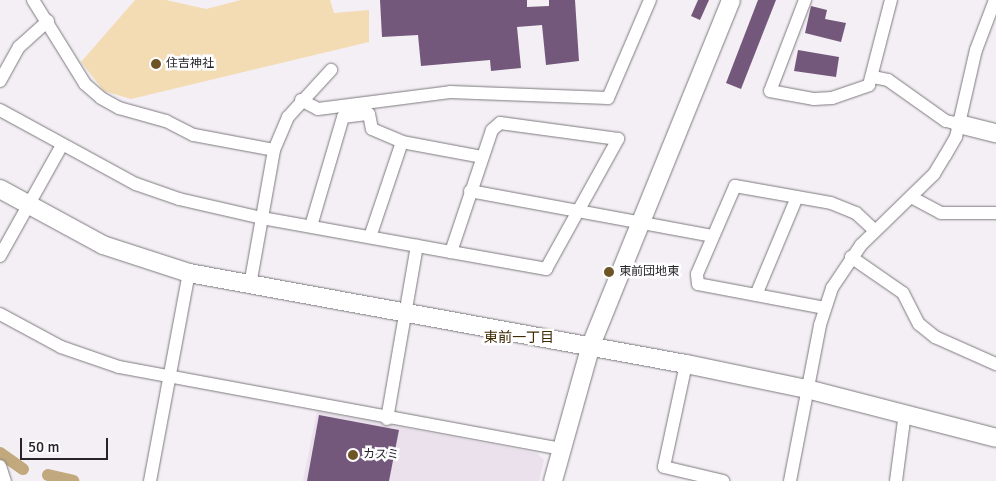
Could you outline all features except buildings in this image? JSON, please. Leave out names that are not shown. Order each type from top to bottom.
[{"type":"street","points":[[33,0],[48,20],[85,84],[101,98],[118,108],[166,121],[194,135],[274,150]]},
{"type":"street","points":[[301,100],[318,109],[450,92],[608,98],[650,0]]},
{"type":"street","points":[[553,481],[560,449],[590,345],[732,0]]},
{"type":"street","points":[[805,0],[770,91],[797,98],[832,98],[869,85],[874,77],[891,0]]},
{"type":"street","points":[[790,481],[824,308],[851,257],[874,230],[934,174],[959,124],[976,50],[995,0]]},
{"type":"street","points":[[0,81],[19,47],[48,20]]},
{"type":"street","points":[[250,284],[274,150],[288,117],[301,100],[331,70]]},
{"type":"street","points":[[874,77],[888,80],[946,121],[996,133]]},
{"type":"street","points":[[0,110],[62,146],[136,184],[179,199],[262,218],[546,270],[551,266],[576,210],[618,140],[500,123],[492,130],[451,252]]},
{"type":"street","points":[[311,226],[343,117],[369,114],[372,129],[402,142],[482,157]]},
{"type":"street","points":[[370,237],[402,142]]},
{"type":"street","points":[[0,256],[62,146]]},
{"type":"street","points":[[824,308],[698,284],[697,274],[735,186],[797,197],[856,213],[874,230]]},
{"type":"street","points":[[0,188],[103,245],[189,273],[686,364],[807,389],[996,438]]},
{"type":"street","points":[[470,191],[641,221],[712,236]]},
{"type":"street","points":[[756,295],[797,197]]},
{"type":"street","points":[[911,197],[941,213],[996,213]]},
{"type":"street","points":[[387,419],[417,246]]},
{"type":"street","points":[[851,257],[903,293],[919,324],[935,337],[996,364]]},
{"type":"street","points":[[150,481],[189,273]]},
{"type":"street","points":[[0,314],[62,347],[119,367],[387,419],[560,449]]},
{"type":"street","points":[[686,364],[664,467],[723,481]]},
{"type":"street","points":[[896,481],[905,413]]},
{"type":"street","points":[[0,466],[5,481]]},
{"type":"shaded area","points":[[135,0],[166,0],[206,9],[241,0],[330,0],[334,13],[369,10],[369,42],[131,99],[104,91],[81,62]]},
{"type":"shaded area","points":[[317,411],[537,453],[544,460],[539,481],[303,481]]},
{"type":"waterway","points":[[0,453],[23,469]]},
{"type":"waterway","points":[[48,475],[73,481]]},
{"type":"place","name":"住吉神社","points":[[156,64]]},
{"type":"place","name":"東前団地東","points":[[609,272]]},
{"type":"place","name":"カスミ","points":[[353,455]]},
{"type":"district","name":"東前一丁目","points":[[519,338]]}]
